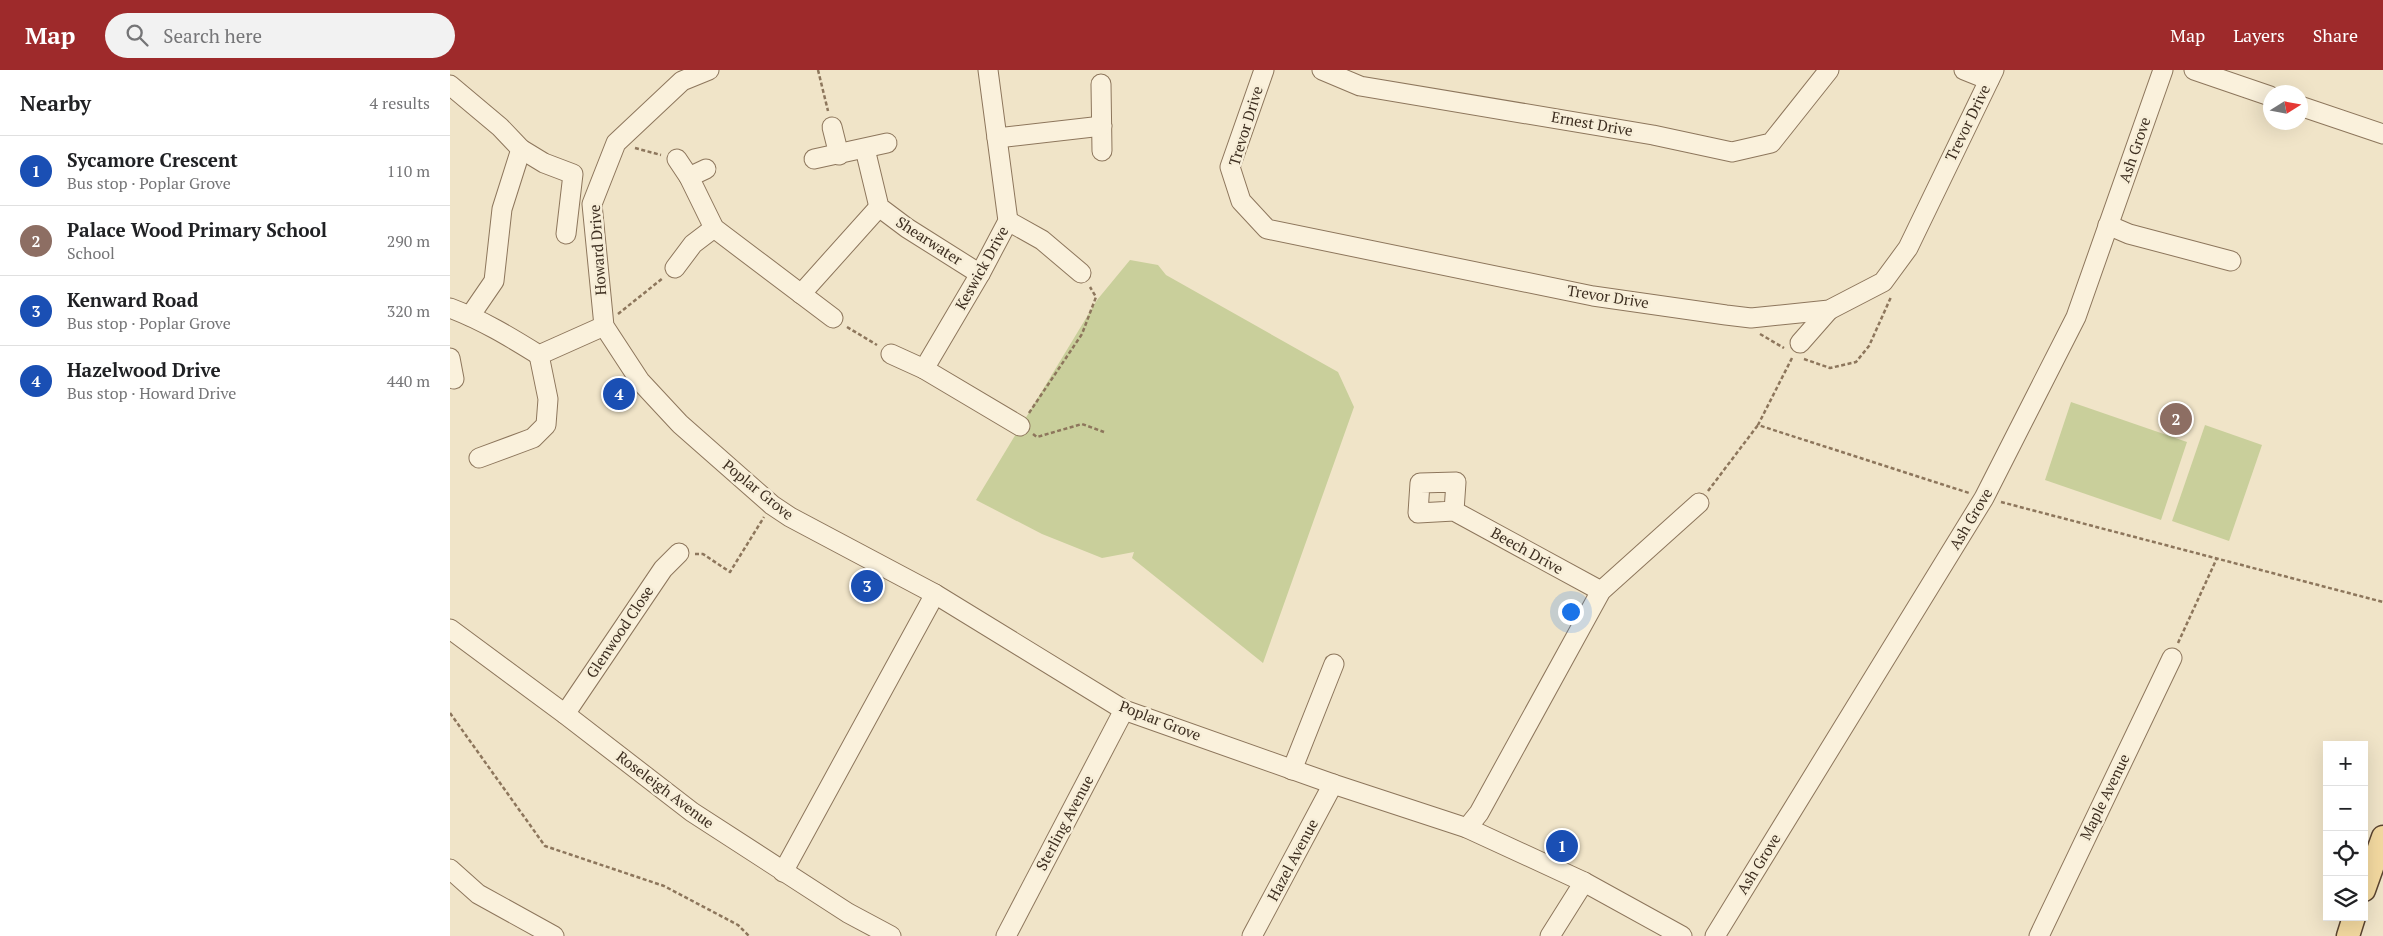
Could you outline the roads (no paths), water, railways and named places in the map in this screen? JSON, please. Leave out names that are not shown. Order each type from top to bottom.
[{"type":"main road","points":[[2368,879],[2383,837]]},
{"type":"main road","points":[[2348,936],[2353,921]]},
{"type":"street","name":"Howard Drive","points":[[640,381],[604,326],[592,204],[616,143],[678,76],[709,70]]},
{"type":"street","name":"Keswick Drive","points":[[924,369],[980,274],[1008,221],[988,70]]},
{"type":"street","name":"Trevor Drive","points":[[1264,70],[1230,167],[1241,201],[1267,229],[1593,296],[1751,318],[1829,310],[1883,282],[1908,248],[1991,75]]},
{"type":"street","name":"Ernest Drive","points":[[1322,70],[1360,86],[1643,133],[1732,152],[1771,143],[1828,70]]},
{"type":"street","points":[[1964,70],[1991,75]]},
{"type":"street","name":"Ash Grove","points":[[1715,936],[1984,498],[2076,317],[2163,70]]},
{"type":"street","points":[[2194,70],[2263,94]]},
{"type":"street","points":[[1101,84],[1102,151]]},
{"type":"street","points":[[450,85],[500,127],[521,149],[544,163],[573,174],[566,234]]},
{"type":"street","points":[[2308,109],[2383,134]]},
{"type":"street","points":[[997,138],[1102,126]]},
{"type":"street","points":[[832,127],[839,155]]},
{"type":"street","points":[[814,159],[887,143]]},
{"type":"street","points":[[470,316],[494,281],[502,209],[521,149]]},
{"type":"street","points":[[801,294],[879,207],[865,149]]},
{"type":"street","points":[[678,159],[714,228],[833,318]]},
{"type":"street","points":[[689,177],[706,169]]},
{"type":"street","name":"Shearwater","points":[[879,207],[907,228],[980,274]]},
{"type":"street","points":[[1008,221],[1042,240],[1081,273]]},
{"type":"street","points":[[2108,226],[2129,234],[2231,261]]},
{"type":"street","points":[[676,268],[692,244],[714,228]]},
{"type":"street","points":[[450,308],[511,337],[539,355],[548,399],[546,424],[532,438],[479,458]]},
{"type":"street","points":[[1800,343],[1829,310]]},
{"type":"street","points":[[539,355],[604,326]]},
{"type":"street","points":[[891,354],[924,369],[1020,426]]},
{"type":"street","points":[[450,358],[454,379]]},
{"type":"street","name":"Poplar Grove","points":[[640,381],[680,424],[772,504],[790,517],[935,594],[1124,710],[1292,770],[1467,828],[1584,882],[1682,936]]},
{"type":"street","points":[[1467,828],[1479,813],[1601,591],[1699,503]]},
{"type":"street","name":"Beech Drive","points":[[1454,511],[1601,591]]},
{"type":"street","name":"Glenwood Close","points":[[565,714],[663,569],[679,554]]},
{"type":"street","points":[[783,872],[935,594]]},
{"type":"street","name":"Roseleigh Avenue","points":[[450,628],[692,812],[848,913],[891,936]]},
{"type":"street","name":"Maple Avenue","points":[[2039,936],[2172,658]]},
{"type":"street","points":[[1292,770],[1334,664]]},
{"type":"street","name":"Sterling Avenue","points":[[1006,936],[1124,710]]},
{"type":"street","name":"Hazel Avenue","points":[[1252,936],[1333,784]]},
{"type":"street","points":[[450,868],[478,894],[554,936]]},
{"type":"street","points":[[1550,936],[1584,882]]},
{"type":"place","name":"Hazelwood Drive","points":[[619,394]]},
{"type":"place","name":"Palace Wood Primary School","points":[[2176,419]]},
{"type":"place","name":"Kenward Road","points":[[867,586]]},
{"type":"place","name":"Sycamore Crescent","points":[[1562,846]]}]
